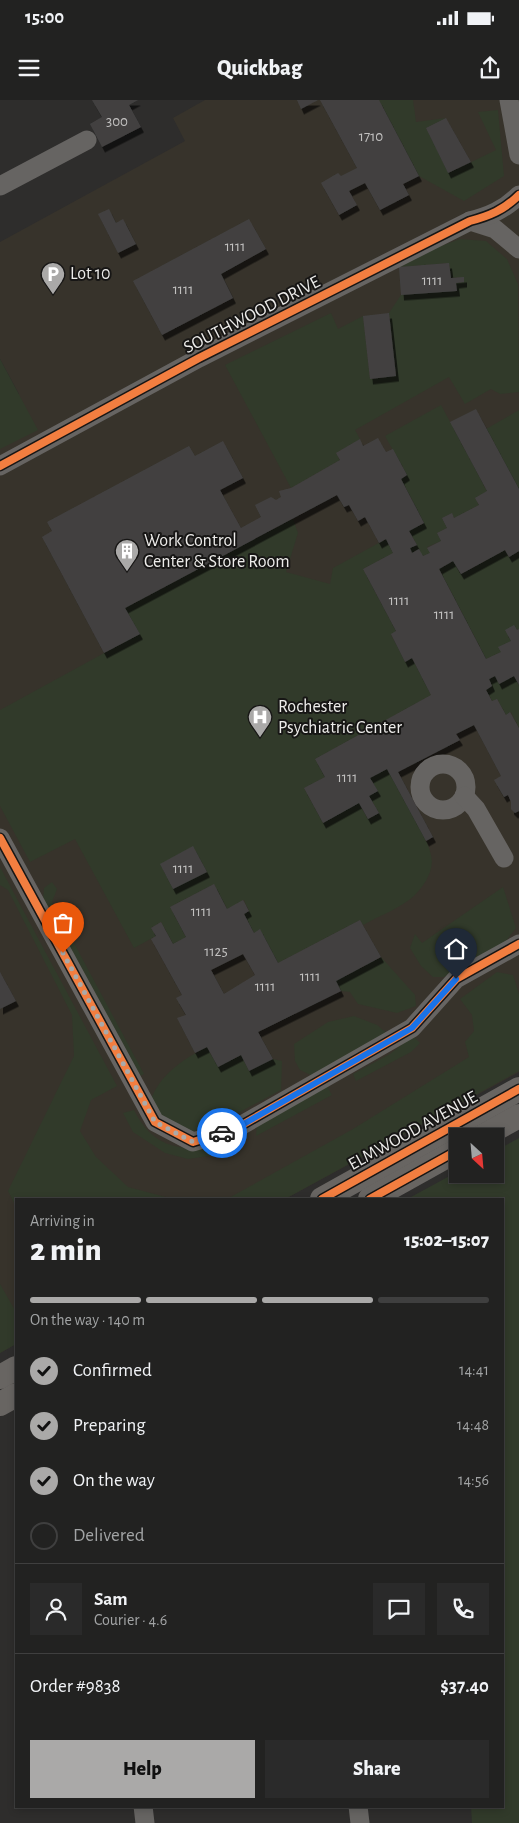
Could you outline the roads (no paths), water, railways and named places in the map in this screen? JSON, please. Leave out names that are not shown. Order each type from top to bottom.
[{"type":"main road","name":"ELMWOOD AVENUE","points":[[324,1198],[519,1089]]},
{"type":"main road","points":[[497,1128],[519,1116]]},
{"type":"main road","points":[[372,1198],[449,1155]]},
{"type":"main road","points":[[0,1377],[15,1369]]},
{"type":"main road","points":[[0,1404],[15,1396]]},
{"type":"street","points":[[509,100],[519,155]]},
{"type":"street","points":[[0,186],[87,140]]},
{"type":"street","name":"SOUTHWOOD DRIVE","points":[[0,466],[199,358],[470,221],[494,214],[510,204],[519,195]]},
{"type":"street","points":[[470,221],[496,229],[519,250]]},
{"type":"street","points":[[464,796],[476,809],[504,858]]},
{"type":"street","points":[[0,838],[155,1122],[193,1142],[235,1129],[412,1028],[456,979],[519,944]]},
{"type":"street","points":[[143,1808],[145,1823]]},
{"type":"street","points":[[358,1808],[360,1823]]},
{"type":"place","name":"Lot 10","points":[[53,295]]},
{"type":"place","name":"Work Control Center & Store Room","points":[[127,572]]},
{"type":"place","name":"Rochester Psychiatric Center","points":[[260,738]]}]
